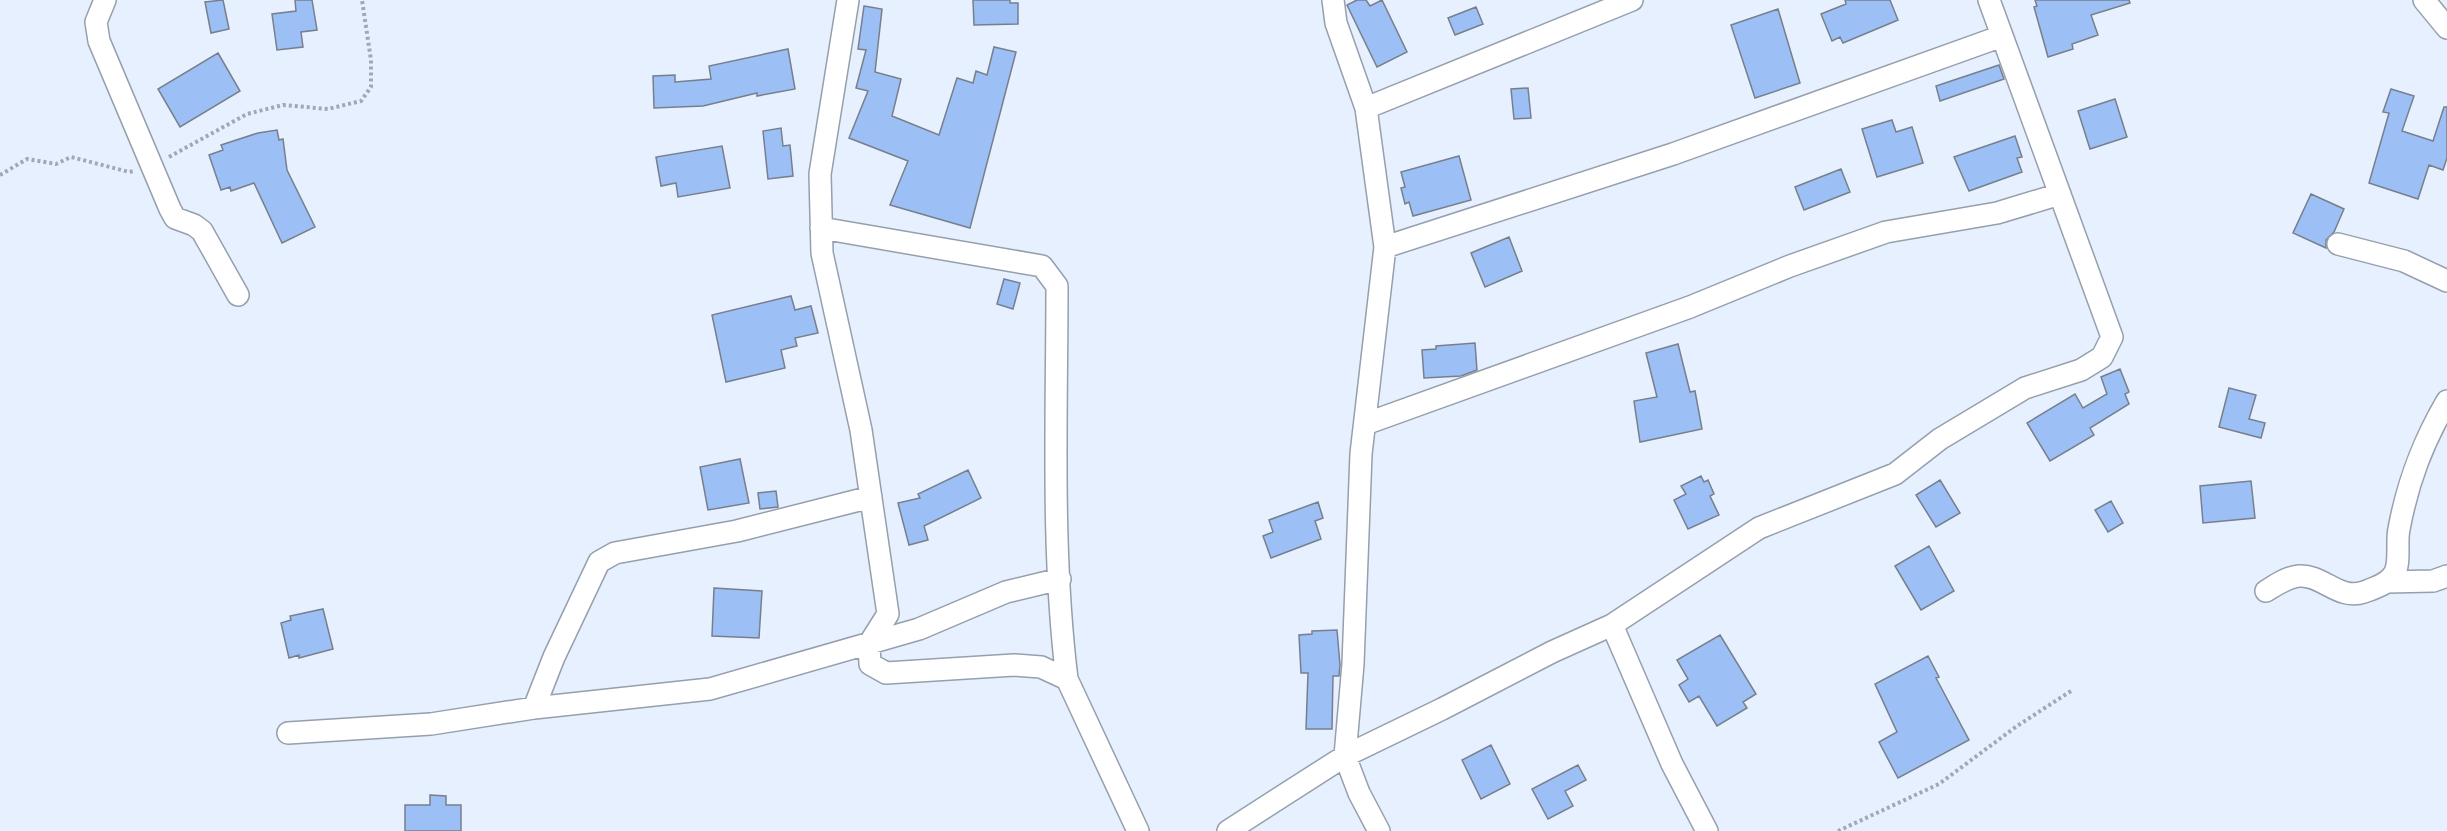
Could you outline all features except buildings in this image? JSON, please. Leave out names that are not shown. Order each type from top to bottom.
[{"type":"street","points":[[105,0],[96,22],[99,41],[152,167],[175,218],[194,225],[202,231],[238,295]]},
{"type":"street","points":[[848,0],[820,174],[821,228],[822,253],[861,430],[888,614],[869,644],[870,664],[886,673],[1014,665],[1041,667],[1067,679]]},
{"type":"street","points":[[1333,0],[1336,23],[1366,108],[1385,248],[1365,424],[1353,664],[1345,756],[1379,831]]},
{"type":"street","points":[[1366,108],[1632,0]]},
{"type":"street","points":[[1228,831],[1345,756],[1552,652],[1612,625],[1759,528],[1895,474],[1940,440],[2025,388],[2081,370],[2102,357],[2112,337],[1989,0]]},
{"type":"street","points":[[2424,0],[2447,28]]},
{"type":"street","points":[[1385,248],[1673,153],[2002,36]]},
{"type":"street","points":[[1365,424],[1690,308],[1790,266],[1886,232],[1997,213],[2060,194]]},
{"type":"street","points":[[821,228],[1042,266],[1057,286],[1061,633],[1067,679],[1138,831]]},
{"type":"street","points":[[2338,244],[2403,261],[2447,281]]},
{"type":"street","points":[[2387,582],[2396,572],[2398,532],[2410,476],[2427,436],[2447,401]]},
{"type":"street","points":[[534,708],[554,657],[599,562],[615,553],[737,531],[871,497]]},
{"type":"street","points":[[2266,591],[2288,578],[2301,575],[2346,593],[2360,594],[2387,582],[2433,581],[2447,576]]},
{"type":"street","points":[[288,733],[431,724],[534,708],[710,689],[919,629],[1006,592],[1060,579]]},
{"type":"street","points":[[1612,625],[1671,764],[1707,831]]},
{"type":"path","points":[[0,175],[27,159],[56,164],[71,157],[129,172],[152,167],[247,114],[283,105],[328,109],[361,101],[371,87],[371,60],[362,0]]},
{"type":"path","points":[[1838,831],[1939,784],[2017,726],[2071,691]]}]
